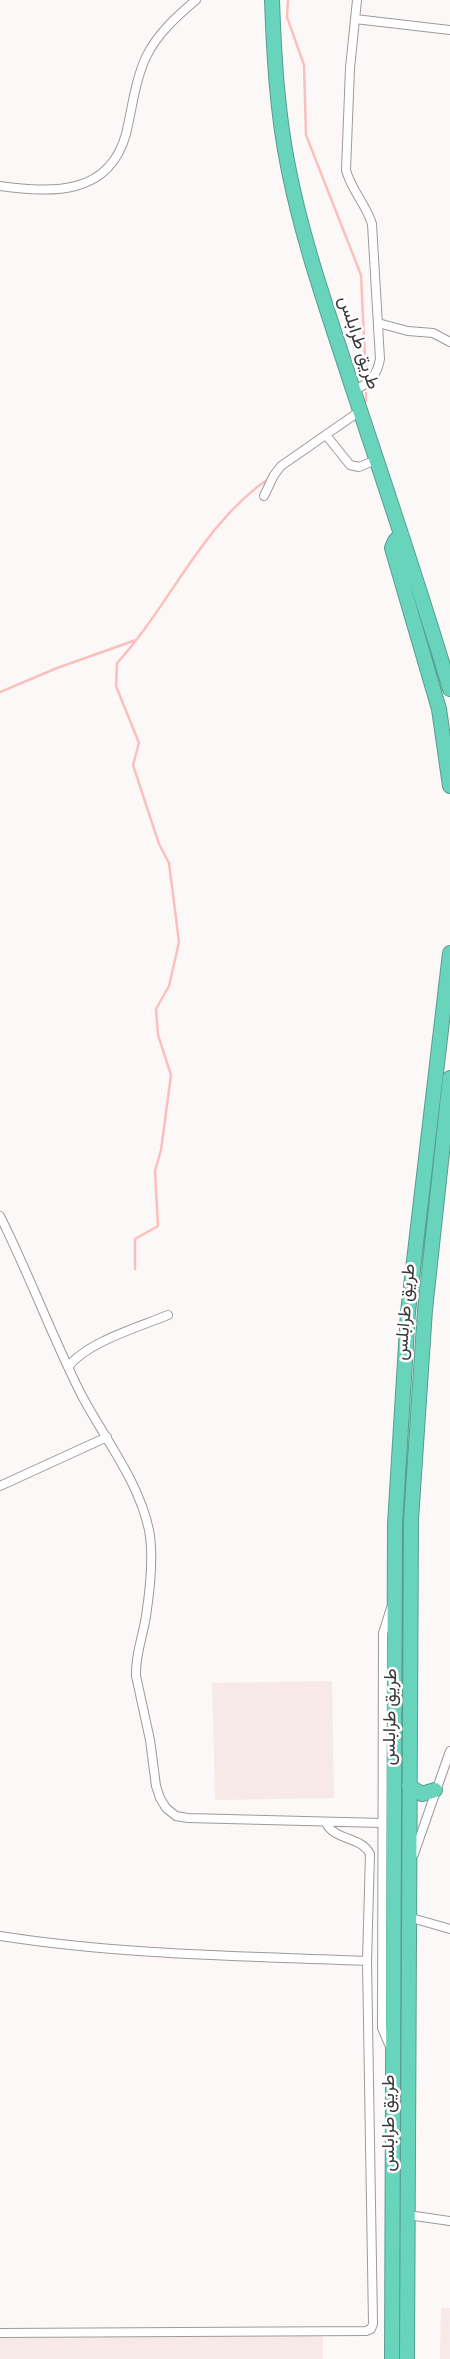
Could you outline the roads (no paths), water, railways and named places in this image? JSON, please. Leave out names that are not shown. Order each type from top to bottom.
[{"type":"highway","name":"طريق طرابلس","points":[[272,0],[276,82],[287,164],[318,283],[450,689]]},
{"type":"highway","points":[[401,535],[395,541],[392,548],[439,709],[450,786]]},
{"type":"highway","points":[[392,2359],[394,1602],[397,1467],[408,1312],[450,953]]},
{"type":"highway","name":"طريق طرابلس","points":[[407,2359],[408,1870],[413,1467],[432,1233],[450,1078]]},
{"type":"highway","points":[[409,1786],[422,1794],[436,1790]]},
{"type":"street","points":[[0,186],[46,191],[73,188],[94,179],[109,167],[121,148],[146,58],[161,34],[196,0]]},
{"type":"street","points":[[354,390],[365,385],[373,378],[378,368],[378,323],[372,224],[366,208],[348,179],[346,170],[357,0]]},
{"type":"street","points":[[355,19],[450,30]]},
{"type":"street","points":[[378,323],[408,331],[433,333],[450,342]]},
{"type":"street","points":[[264,496],[274,475],[281,466],[360,410]]},
{"type":"street","points":[[326,435],[350,465],[359,466],[376,460]]},
{"type":"street","points":[[0,1216],[68,1367],[140,1500],[149,1531],[150,1564],[146,1617],[136,1665],[136,1676],[150,1740],[156,1786],[166,1808],[176,1816],[188,1818],[382,1823]]},
{"type":"street","points":[[68,1367],[86,1350],[168,1315]]},
{"type":"street","points":[[0,1486],[107,1437]]},
{"type":"street","points":[[393,2052],[382,2028],[382,1823],[383,1633],[394,1602]]},
{"type":"street","points":[[408,1870],[450,1751]]},
{"type":"street","points":[[0,2332],[366,2331],[371,2329],[373,2324],[367,1961],[370,1854],[362,1844],[335,1833],[326,1823]]},
{"type":"street","points":[[408,1917],[450,1929]]},
{"type":"street","points":[[0,1936],[38,1942],[107,1948],[367,1961]]},
{"type":"street","points":[[408,2215],[449,2219]]},
{"type":"waterway","points":[[288,0],[287,17],[304,65],[306,135],[361,275],[366,379]]},
{"type":"waterway","points":[[366,393],[366,401]]},
{"type":"waterway","points":[[135,1269],[135,1239],[158,1226],[155,1171],[161,1150],[171,1075],[158,1035],[156,1009],[169,986],[179,942],[169,863],[159,844],[133,765],[139,743],[116,686],[117,663],[226,517],[247,495],[271,477]]},
{"type":"waterway","points":[[0,692],[57,668],[136,640]]}]
